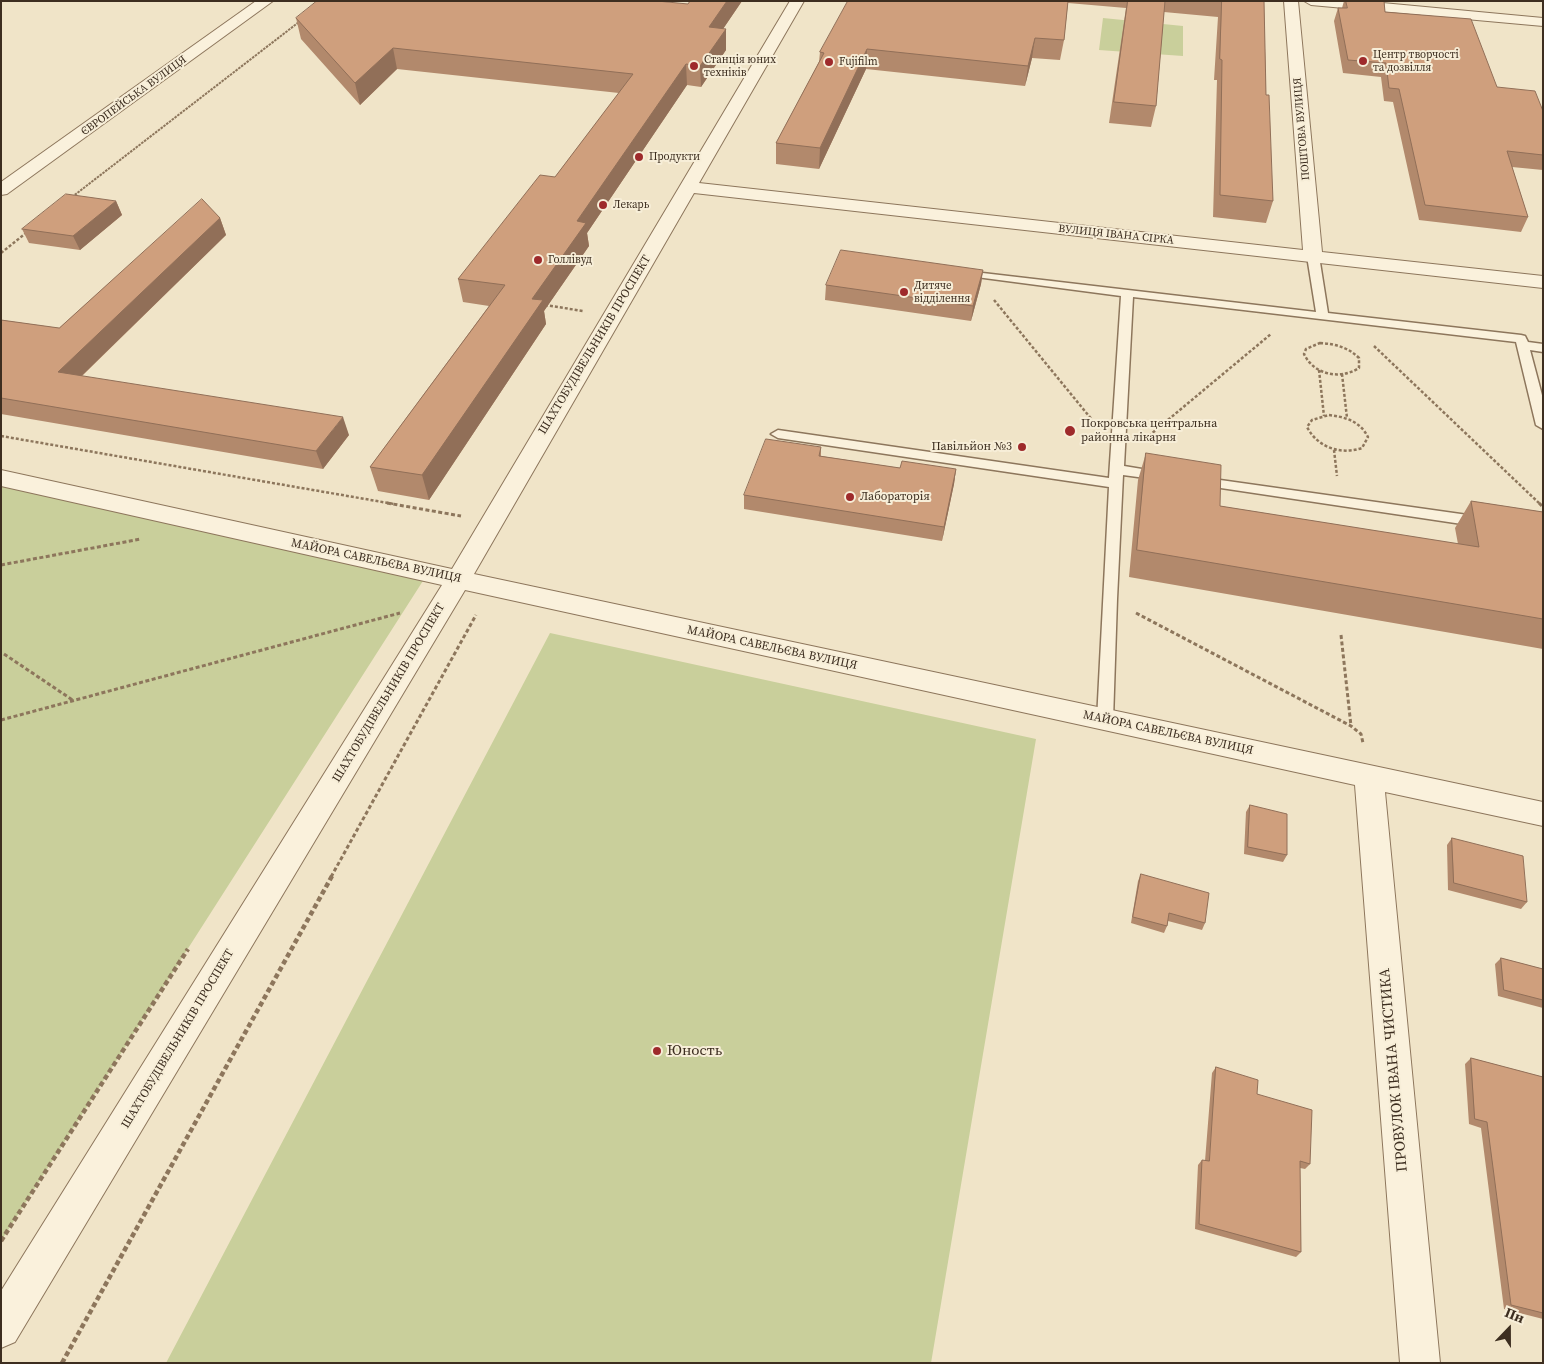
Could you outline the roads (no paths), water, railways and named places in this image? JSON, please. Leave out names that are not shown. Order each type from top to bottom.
[{"type":"street","name":"ЄВРОПЕЙСЬКА ВУЛИЦЯ","points":[[1,190],[266,1]]},
{"type":"street","name":"ШАХТОБУДІВЕЛЬНИКІВ ПРОСПЕКТ","points":[[1,1328],[459,578],[797,1]]},
{"type":"street","name":"ПОШТОВА ВУЛИЦЯ","points":[[1290,1],[1313,256]]},
{"type":"street","points":[[1311,1],[1543,22]]},
{"type":"street","name":"ВУЛИЦЯ ІВАНА СІРКА","points":[[689,187],[1543,282]]},
{"type":"street","name":"МАЙОРА САВЕЛЬЄВА ВУЛИЦЯ","points":[[1,478],[459,578],[492,587],[1543,814]]},
{"type":"street","name":"ПРОВУЛОК ІВАНА ЧИСТИКА","points":[[1369,777],[1420,1363]]},
{"type":"lane","points":[[1313,256],[1323,316]]},
{"type":"lane","points":[[945,270],[1521,339],[1543,424]]},
{"type":"lane","points":[[1105,720],[1109,599],[1127,293]]},
{"type":"lane","points":[[1522,345],[1543,348]]},
{"type":"lane","points":[[778,434],[1118,467],[1181,479],[1494,524]]},
{"type":"place","name":"Центр творчості та дозвілля","points":[[1363,61]]},
{"type":"place","name":"Fujifilm","points":[[829,62]]},
{"type":"place","name":"Станція юних техніків","points":[[694,66]]},
{"type":"place","name":"Продукти","points":[[639,157]]},
{"type":"place","name":"Лекарь","points":[[603,205]]},
{"type":"place","name":"Голлівуд","points":[[538,260]]},
{"type":"place","name":"Дитяче відділення","points":[[904,292]]},
{"type":"place","name":"Покровська центральна районна лікарня","points":[[1070,431]]},
{"type":"place","name":"Павільйон №3","points":[[1022,447]]},
{"type":"place","name":"Лабораторія","points":[[850,497]]},
{"type":"place","name":"Юность","points":[[657,1051]]}]
